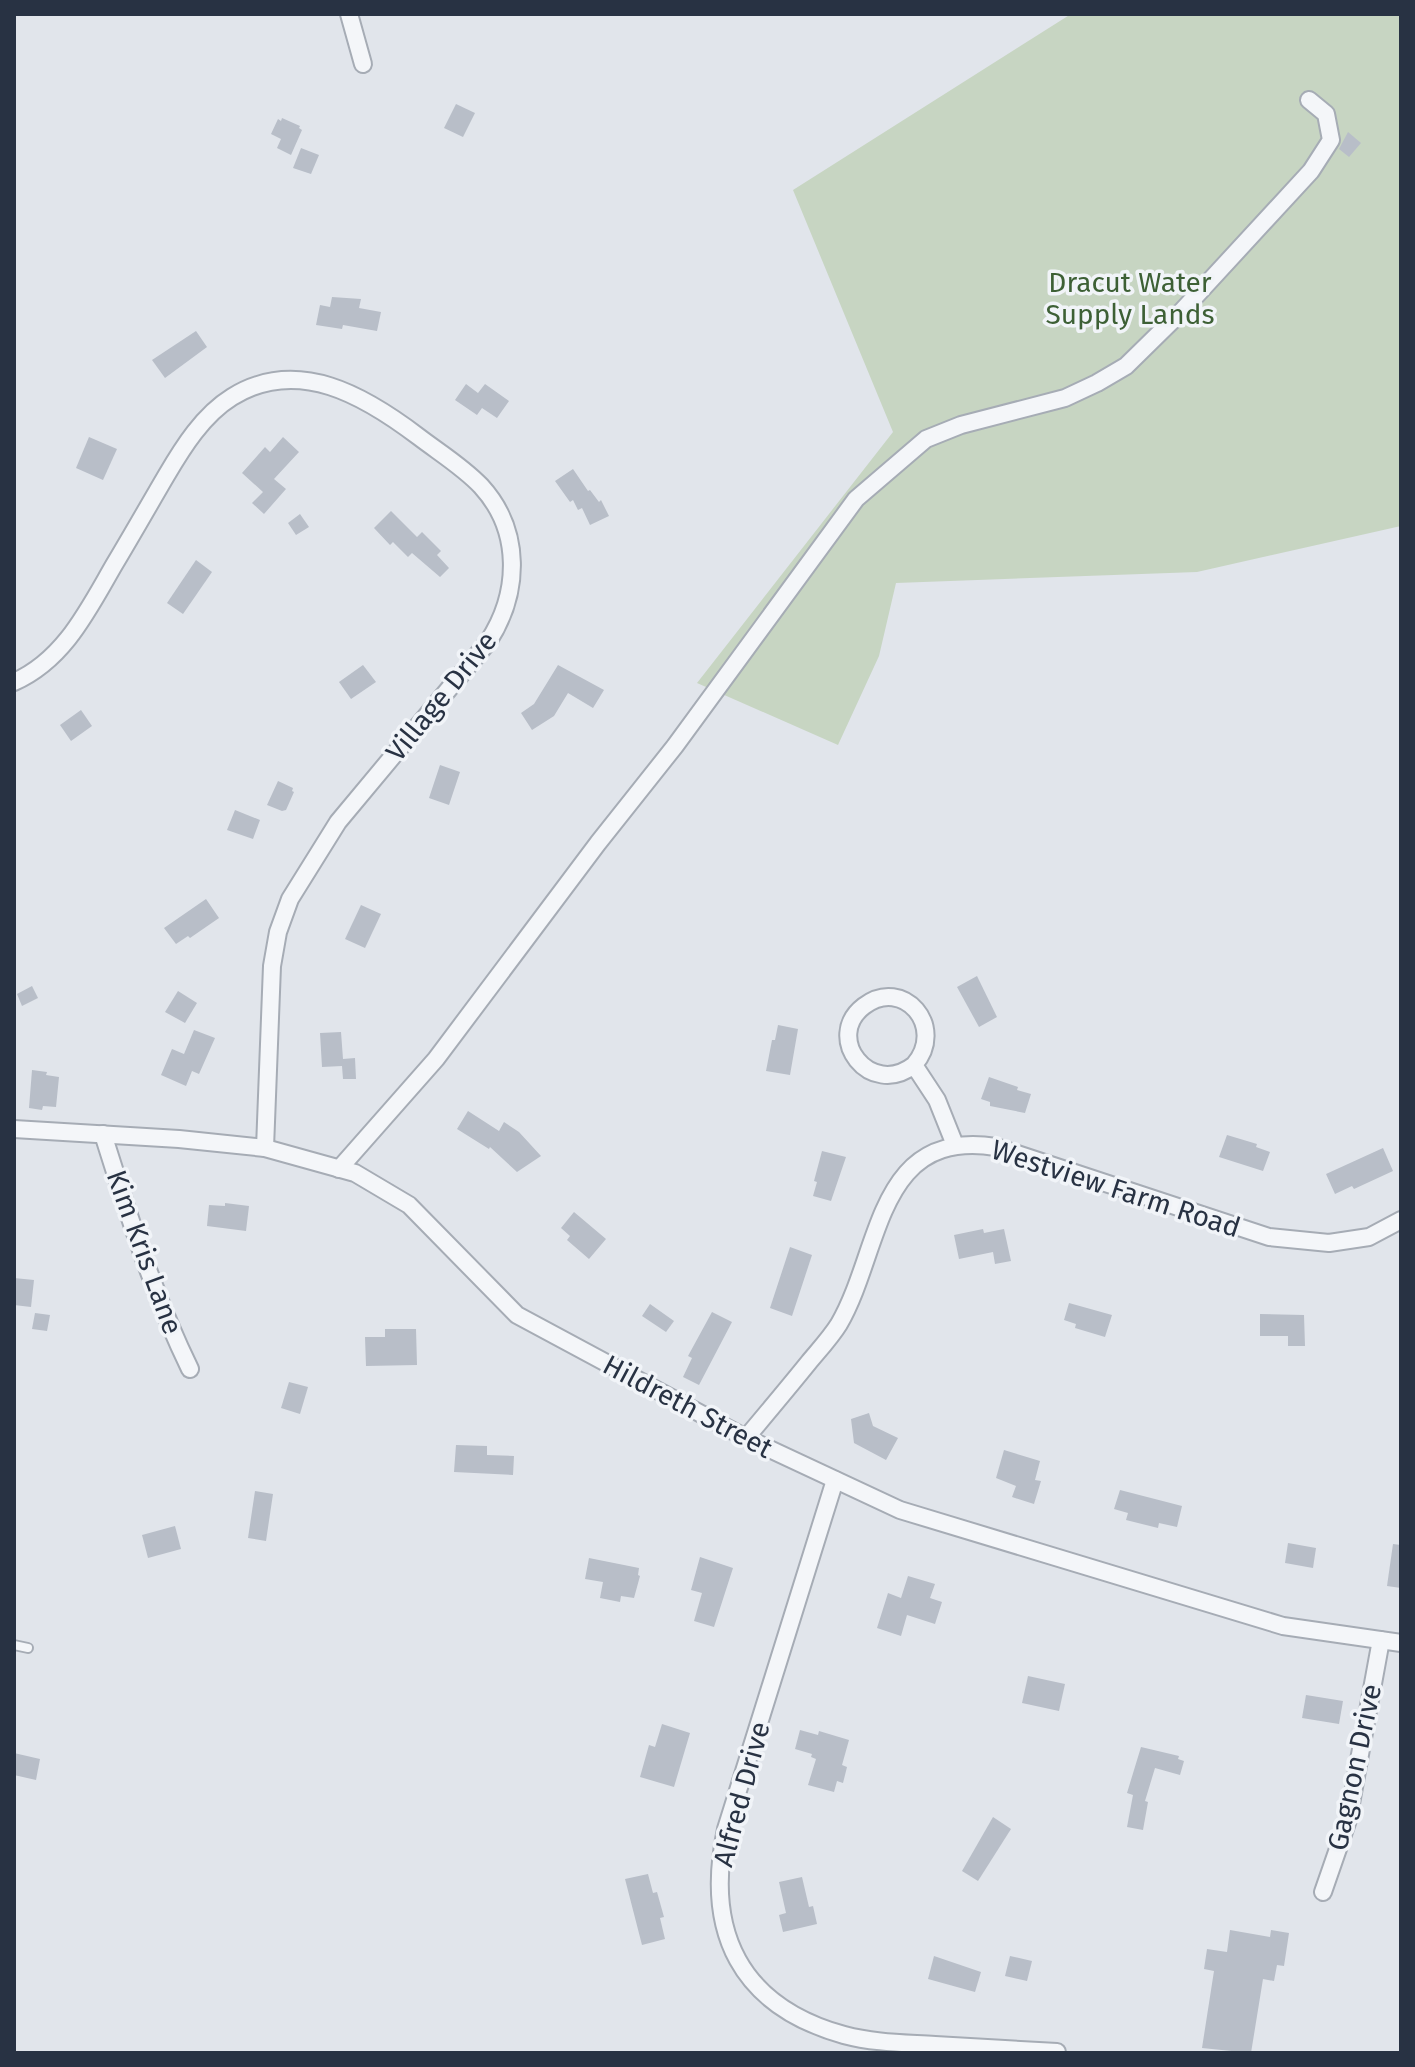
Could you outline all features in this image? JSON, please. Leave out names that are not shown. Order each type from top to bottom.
[{"type":"street","points":[[349,14],[363,64]]},
{"type":"street","points":[[339,1169],[436,1059],[675,746],[856,499],[926,439],[961,425],[1065,398],[1126,366],[1181,312],[1311,171],[1331,140],[1326,114],[1309,100]]},
{"type":"street","name":"Village Drive","points":[[14,682],[40,668],[74,631],[176,460],[198,429],[220,406],[256,385],[283,380],[310,381],[337,387],[367,400],[467,473],[501,517],[512,553],[513,572],[511,591],[499,626],[338,822],[301,879],[281,921],[271,978],[265,1148]]},
{"type":"street","points":[[889,997],[905,1001],[918,1011],[926,1026],[927,1043],[914,1065],[900,1074],[883,1076],[867,1070],[855,1058],[849,1034],[854,1018],[865,1005],[889,997]]},
{"type":"street","points":[[914,1065],[937,1100],[955,1145]]},
{"type":"street","name":"Hildreth Street","points":[[14,1129],[265,1148],[355,1173],[409,1205],[517,1315],[746,1438],[900,1510],[1283,1626],[1401,1643]]},
{"type":"street","name":"Kim Kris Lane","points":[[103,1134],[134,1235],[190,1369]]},
{"type":"street","name":"Westview Farm Road","points":[[746,1438],[842,1319],[864,1270],[882,1210],[892,1190],[920,1161],[955,1145],[996,1147],[1269,1237],[1329,1243],[1369,1237],[1401,1220]]},
{"type":"street","name":"Alfred Drive","points":[[835,1480],[726,1829],[718,1881],[725,1932],[735,1955],[762,1993],[825,2029],[883,2042],[1057,2052]]},
{"type":"street","name":"Gagnon Drive","points":[[1323,1892],[1348,1820],[1381,1640]]},
{"type":"lane","points":[[14,1645],[28,1648]]},
{"type":"green space","name":"Dracut Water Supply Lands","points":[[1071,14],[1401,14],[1401,526],[1197,572],[896,583],[879,656],[838,745],[697,683],[893,432],[793,190]]},
{"type":"building","points":[[456,104],[475,113],[463,137],[444,128]]},
{"type":"building","points":[[282,118],[300,126],[302,130],[291,155],[277,148],[281,139],[271,134],[278,119],[281,121]]},
{"type":"building","points":[[1348,132],[1361,143],[1349,157],[1339,149]]},
{"type":"building","points":[[301,148],[319,155],[311,174],[293,168]]},
{"type":"building","points":[[332,297],[361,299],[359,308],[381,312],[377,331],[343,325],[342,329],[316,325],[320,305],[330,307]]},
{"type":"building","points":[[196,331],[207,347],[165,378],[152,360]]},
{"type":"building","points":[[466,384],[478,393],[485,384],[509,401],[497,418],[482,408],[477,415],[455,400]]},
{"type":"building","points":[[89,437],[117,449],[103,480],[76,468]]},
{"type":"building","points":[[283,437],[299,452],[274,479],[286,489],[264,514],[252,503],[263,492],[242,473],[265,447],[270,452]]},
{"type":"building","points":[[573,469],[588,491],[599,502],[601,500],[609,516],[590,525],[582,508],[578,510],[573,500],[570,502],[555,481]]},
{"type":"building","points":[[391,511],[417,537],[422,532],[441,551],[437,555],[449,568],[440,577],[412,553],[408,557],[393,542],[390,545],[374,528]]},
{"type":"building","points":[[300,514],[309,527],[296,535],[288,523]]},
{"type":"building","points":[[196,560],[212,572],[183,614],[167,603]]},
{"type":"building","points":[[363,665],[376,682],[351,699],[339,682]]},
{"type":"building","points":[[558,665],[604,690],[593,708],[568,693],[554,716],[532,730],[521,713],[534,704]]},
{"type":"building","points":[[81,710],[92,726],[71,741],[60,725]]},
{"type":"building","points":[[440,765],[460,772],[449,805],[429,798]]},
{"type":"building","points":[[278,781],[293,788],[294,792],[286,810],[282,811],[267,805]]},
{"type":"building","points":[[235,810],[260,820],[253,839],[227,830]]},
{"type":"building","points":[[206,899],[219,918],[176,944],[164,928]]},
{"type":"building","points":[[361,905],[381,914],[365,948],[345,939]]},
{"type":"building","points":[[977,976],[997,1017],[979,1027],[957,987]]},
{"type":"building","points":[[32,986],[38,998],[22,1006],[17,994]]},
{"type":"building","points":[[178,991],[197,1003],[185,1023],[165,1012]]},
{"type":"building","points":[[778,1025],[798,1029],[790,1075],[766,1071]]},
{"type":"building","points":[[194,1030],[215,1038],[199,1074],[192,1071],[186,1086],[161,1075],[172,1049],[184,1054]]},
{"type":"building","points":[[341,1032],[343,1059],[355,1058],[356,1079],[343,1079],[342,1066],[322,1067],[320,1033]]},
{"type":"building","points":[[32,1070],[59,1077],[56,1107],[43,1106],[42,1110],[29,1108]]},
{"type":"building","points":[[989,1077],[1031,1094],[1025,1113],[990,1106],[990,1102],[981,1099]]},
{"type":"building","points":[[468,1111],[499,1131],[504,1122],[519,1132],[541,1156],[517,1172],[490,1147],[457,1129]]},
{"type":"building","points":[[1227,1135],[1257,1144],[1256,1147],[1270,1152],[1263,1171],[1219,1157]]},
{"type":"building","points":[[1383,1148],[1393,1171],[1335,1194],[1326,1174]]},
{"type":"building","points":[[822,1151],[846,1157],[831,1201],[813,1196]]},
{"type":"building","points":[[225,1203],[249,1206],[246,1231],[207,1226],[209,1205],[225,1206]]},
{"type":"building","points":[[574,1212],[606,1239],[589,1259],[567,1240],[570,1236],[561,1228]]},
{"type":"building","points":[[983,1229],[984,1233],[1004,1229],[1011,1261],[995,1264],[993,1252],[959,1259],[954,1235]]},
{"type":"building","points":[[790,1247],[812,1255],[792,1316],[770,1308]]},
{"type":"building","points":[[14,1278],[34,1280],[31,1307],[14,1305]]},
{"type":"building","points":[[1069,1303],[1112,1315],[1105,1337],[1075,1328],[1076,1324],[1064,1320]]},
{"type":"building","points":[[650,1304],[674,1321],[666,1332],[642,1316]]},
{"type":"building","points":[[712,1312],[732,1322],[699,1385],[683,1377],[692,1358],[688,1356]]},
{"type":"building","points":[[35,1313],[50,1315],[47,1331],[32,1329]]},
{"type":"building","points":[[1260,1314],[1304,1315],[1305,1346],[1288,1346],[1288,1336],[1260,1336]]},
{"type":"building","points":[[385,1329],[416,1329],[417,1365],[366,1366],[365,1337],[385,1337]]},
{"type":"building","points":[[289,1382],[308,1387],[300,1414],[281,1408]]},
{"type":"building","points":[[869,1413],[873,1426],[898,1438],[886,1460],[854,1443],[851,1419]]},
{"type":"building","points":[[456,1445],[487,1446],[487,1455],[514,1456],[513,1475],[454,1472]]},
{"type":"building","points":[[1004,1450],[1040,1461],[1035,1480],[1041,1481],[1034,1504],[1012,1497],[1016,1486],[996,1478]]},
{"type":"building","points":[[1120,1490],[1182,1506],[1177,1527],[1159,1523],[1158,1528],[1126,1520],[1128,1513],[1114,1509]]},
{"type":"building","points":[[255,1491],[273,1494],[266,1541],[248,1538]]},
{"type":"building","points":[[175,1526],[181,1549],[148,1558],[142,1535]]},
{"type":"building","points":[[1288,1543],[1316,1548],[1313,1568],[1285,1563]]},
{"type":"building","points":[[1393,1544],[1401,1545],[1401,1588],[1387,1586]]},
{"type":"building","points":[[700,1557],[733,1568],[714,1627],[694,1621],[702,1593],[691,1590]]},
{"type":"building","points":[[589,1558],[639,1568],[634,1598],[621,1596],[620,1602],[600,1598],[603,1582],[585,1579]]},
{"type":"building","points":[[908,1576],[935,1584],[930,1598],[942,1602],[935,1624],[907,1615],[901,1636],[877,1628],[888,1593],[901,1598]]},
{"type":"building","points":[[1028,1676],[1065,1684],[1059,1711],[1022,1703]]},
{"type":"building","points":[[1306,1695],[1343,1701],[1339,1724],[1302,1718]]},
{"type":"building","points":[[662,1724],[690,1733],[674,1787],[640,1777],[649,1745],[655,1747]]},
{"type":"building","points":[[800,1730],[818,1735],[819,1731],[849,1740],[842,1765],[847,1767],[843,1783],[837,1781],[834,1792],[808,1785],[816,1759],[811,1757],[812,1754],[795,1749]]},
{"type":"building","points":[[1141,1747],[1179,1756],[1178,1759],[1184,1761],[1180,1775],[1155,1768],[1145,1801],[1148,1802],[1143,1830],[1127,1827],[1133,1795],[1127,1793]]},
{"type":"building","points":[[14,1753],[40,1759],[36,1780],[14,1775]]},
{"type":"building","points":[[993,1817],[1011,1829],[978,1881],[962,1871]]},
{"type":"building","points":[[648,1874],[664,1917],[660,1918],[665,1939],[642,1945],[625,1879]]},
{"type":"building","points":[[802,1877],[809,1907],[813,1906],[817,1924],[783,1932],[779,1915],[786,1913],[779,1882]]},
{"type":"building","points":[[1230,1930],[1270,1937],[1271,1930],[1289,1933],[1284,1966],[1277,1965],[1274,1981],[1263,1979],[1251,2053],[1202,2048],[1214,1971],[1204,1969],[1207,1949],[1227,1952]]},
{"type":"building","points":[[934,1956],[981,1972],[975,1992],[928,1979]]},
{"type":"building","points":[[1010,1956],[1032,1961],[1027,1981],[1005,1976]]}]
